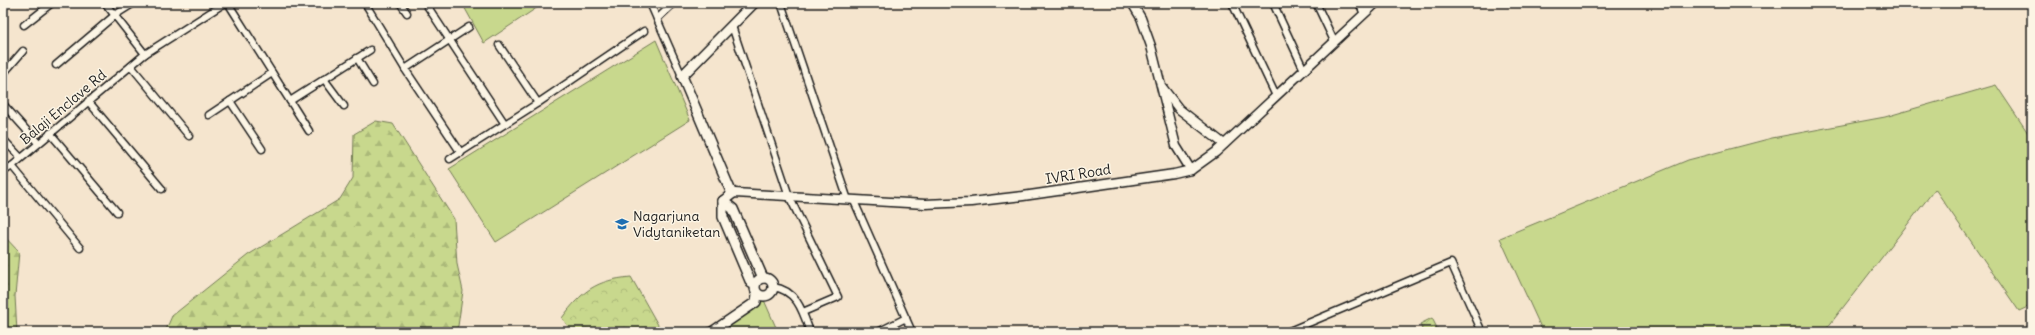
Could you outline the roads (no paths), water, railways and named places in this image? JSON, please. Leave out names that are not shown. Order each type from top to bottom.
[{"type":"main road","points":[[723,201],[732,194],[682,76],[754,3]]},
{"type":"main road","points":[[723,201],[733,209],[763,278],[771,281],[773,287],[772,292],[766,296],[756,289],[751,283],[723,217],[723,201]]},
{"type":"main road","points":[[712,332],[756,302],[757,281],[763,278]]},
{"type":"street","points":[[24,25],[52,3]]},
{"type":"street","points":[[105,3],[145,54]]},
{"type":"street","points":[[56,65],[115,15],[134,3]]},
{"type":"street","name":"Balaji Enclave Rd","points":[[3,172],[145,54],[224,3]]},
{"type":"street","points":[[228,3],[309,131]]},
{"type":"street","points":[[365,3],[405,68],[461,152]]},
{"type":"street","points":[[400,3],[406,13]]},
{"type":"street","points":[[650,3],[682,76]]},
{"type":"street","points":[[657,20],[674,3]]},
{"type":"street","points":[[781,3],[851,200],[912,332]]},
{"type":"street","points":[[1132,3],[1151,46],[1176,146],[1191,170]]},
{"type":"street","points":[[1232,3],[1276,96]]},
{"type":"street","points":[[1273,3],[1304,70]]},
{"type":"street","points":[[1316,3],[1334,41]]},
{"type":"street","points":[[1359,3],[1364,14]]},
{"type":"street","name":"IVRI Road","points":[[732,194],[925,204],[971,202],[1030,195],[1191,170],[1202,164],[1376,3]]},
{"type":"street","points":[[426,4],[505,124]]},
{"type":"street","points":[[732,26],[789,196],[838,298],[803,312]]},
{"type":"street","points":[[405,68],[469,27]]},
{"type":"street","points":[[450,159],[644,31]]},
{"type":"street","points":[[499,45],[538,102]]},
{"type":"street","points":[[3,74],[22,50]]},
{"type":"street","points":[[290,100],[370,50]]},
{"type":"street","points":[[357,58],[373,84]]},
{"type":"street","points":[[131,66],[189,136]]},
{"type":"street","points":[[209,114],[272,73]]},
{"type":"street","points":[[324,78],[344,106]]},
{"type":"street","points":[[1161,85],[1181,110],[1224,144]]},
{"type":"street","points":[[88,101],[162,189]]},
{"type":"street","points":[[230,101],[262,150]]},
{"type":"street","points":[[3,104],[38,144]]},
{"type":"street","points":[[1169,119],[1181,110]]},
{"type":"street","points":[[50,133],[117,212]]},
{"type":"street","points":[[3,139],[21,158]]},
{"type":"street","points":[[12,166],[80,248]]},
{"type":"street","points":[[1287,332],[1451,263],[1482,332]]},
{"type":"street","points":[[773,287],[790,292],[803,312],[810,332]]},
{"type":"street","points":[[878,332],[906,318]]},
{"type":"place","name":"Nagarjuna Vidytaniketan","points":[[622,224]]}]
